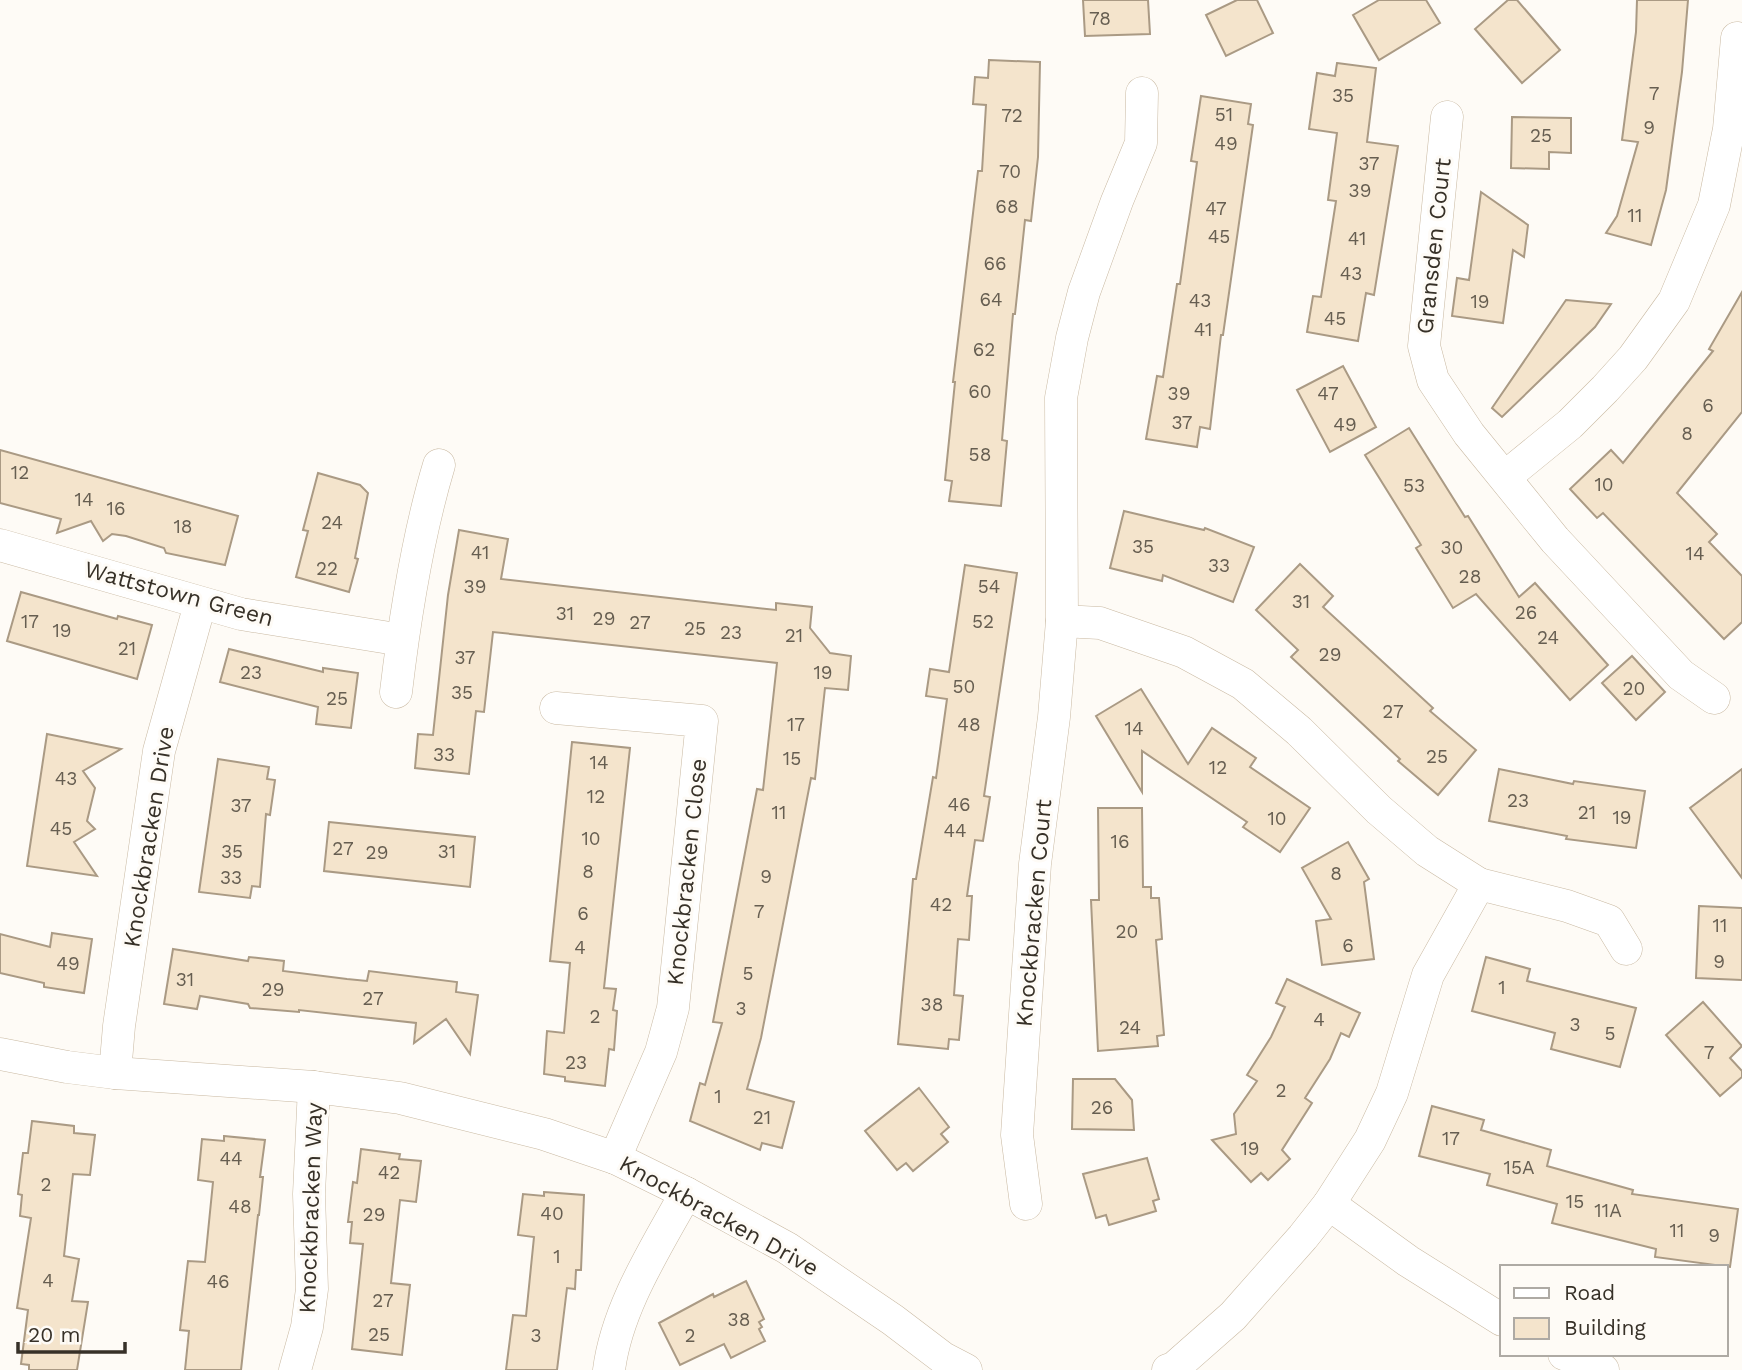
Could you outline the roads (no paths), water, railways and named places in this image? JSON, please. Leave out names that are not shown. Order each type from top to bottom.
[{"type":"street","points":[[1505,477],[1570,424],[1605,389],[1633,358],[1674,301],[1714,205],[1736,130],[1737,38]]},
{"type":"street","name":"Knockbracken Court","points":[[1026,1204],[1017,1135],[1035,864],[1054,717],[1062,621],[1061,398],[1084,292],[1141,143],[1142,93]]},
{"type":"street","name":"Gransden Court","points":[[1447,117],[1424,346],[1433,380],[1469,433],[1555,540],[1681,675],[1714,698]]},
{"type":"street","points":[[396,692],[402,640],[429,499],[439,465]]},
{"type":"street","name":"Wattstown Green","points":[[0,545],[241,614],[402,640]]},
{"type":"street","name":"Knockbracken Drive","points":[[115,1073],[119,1026],[159,751],[200,604]]},
{"type":"street","points":[[1062,621],[1100,623],[1172,648],[1243,684],[1299,731],[1379,810],[1427,851],[1479,884],[1567,906],[1609,921],[1626,949]]},
{"type":"street","name":"Knockbracken Close","points":[[556,708],[702,721],[673,1007],[661,1052],[615,1158]]},
{"type":"street","points":[[1168,1370],[1174,1368],[1233,1316],[1303,1237],[1329,1204],[1370,1140],[1392,1093],[1428,975],[1479,884]]},
{"type":"street","name":"Knockbracken Drive","points":[[0,1054],[115,1073],[314,1087],[400,1098],[544,1133],[615,1158],[787,1248],[893,1320],[943,1358],[966,1370]]},
{"type":"street","name":"Knockbracken Way","points":[[295,1370],[307,1327],[312,1289],[309,1194],[314,1087]]},
{"type":"street","points":[[609,1370],[611,1352],[632,1296],[686,1193]]},
{"type":"street","points":[[1329,1204],[1408,1261],[1500,1319]]}]
